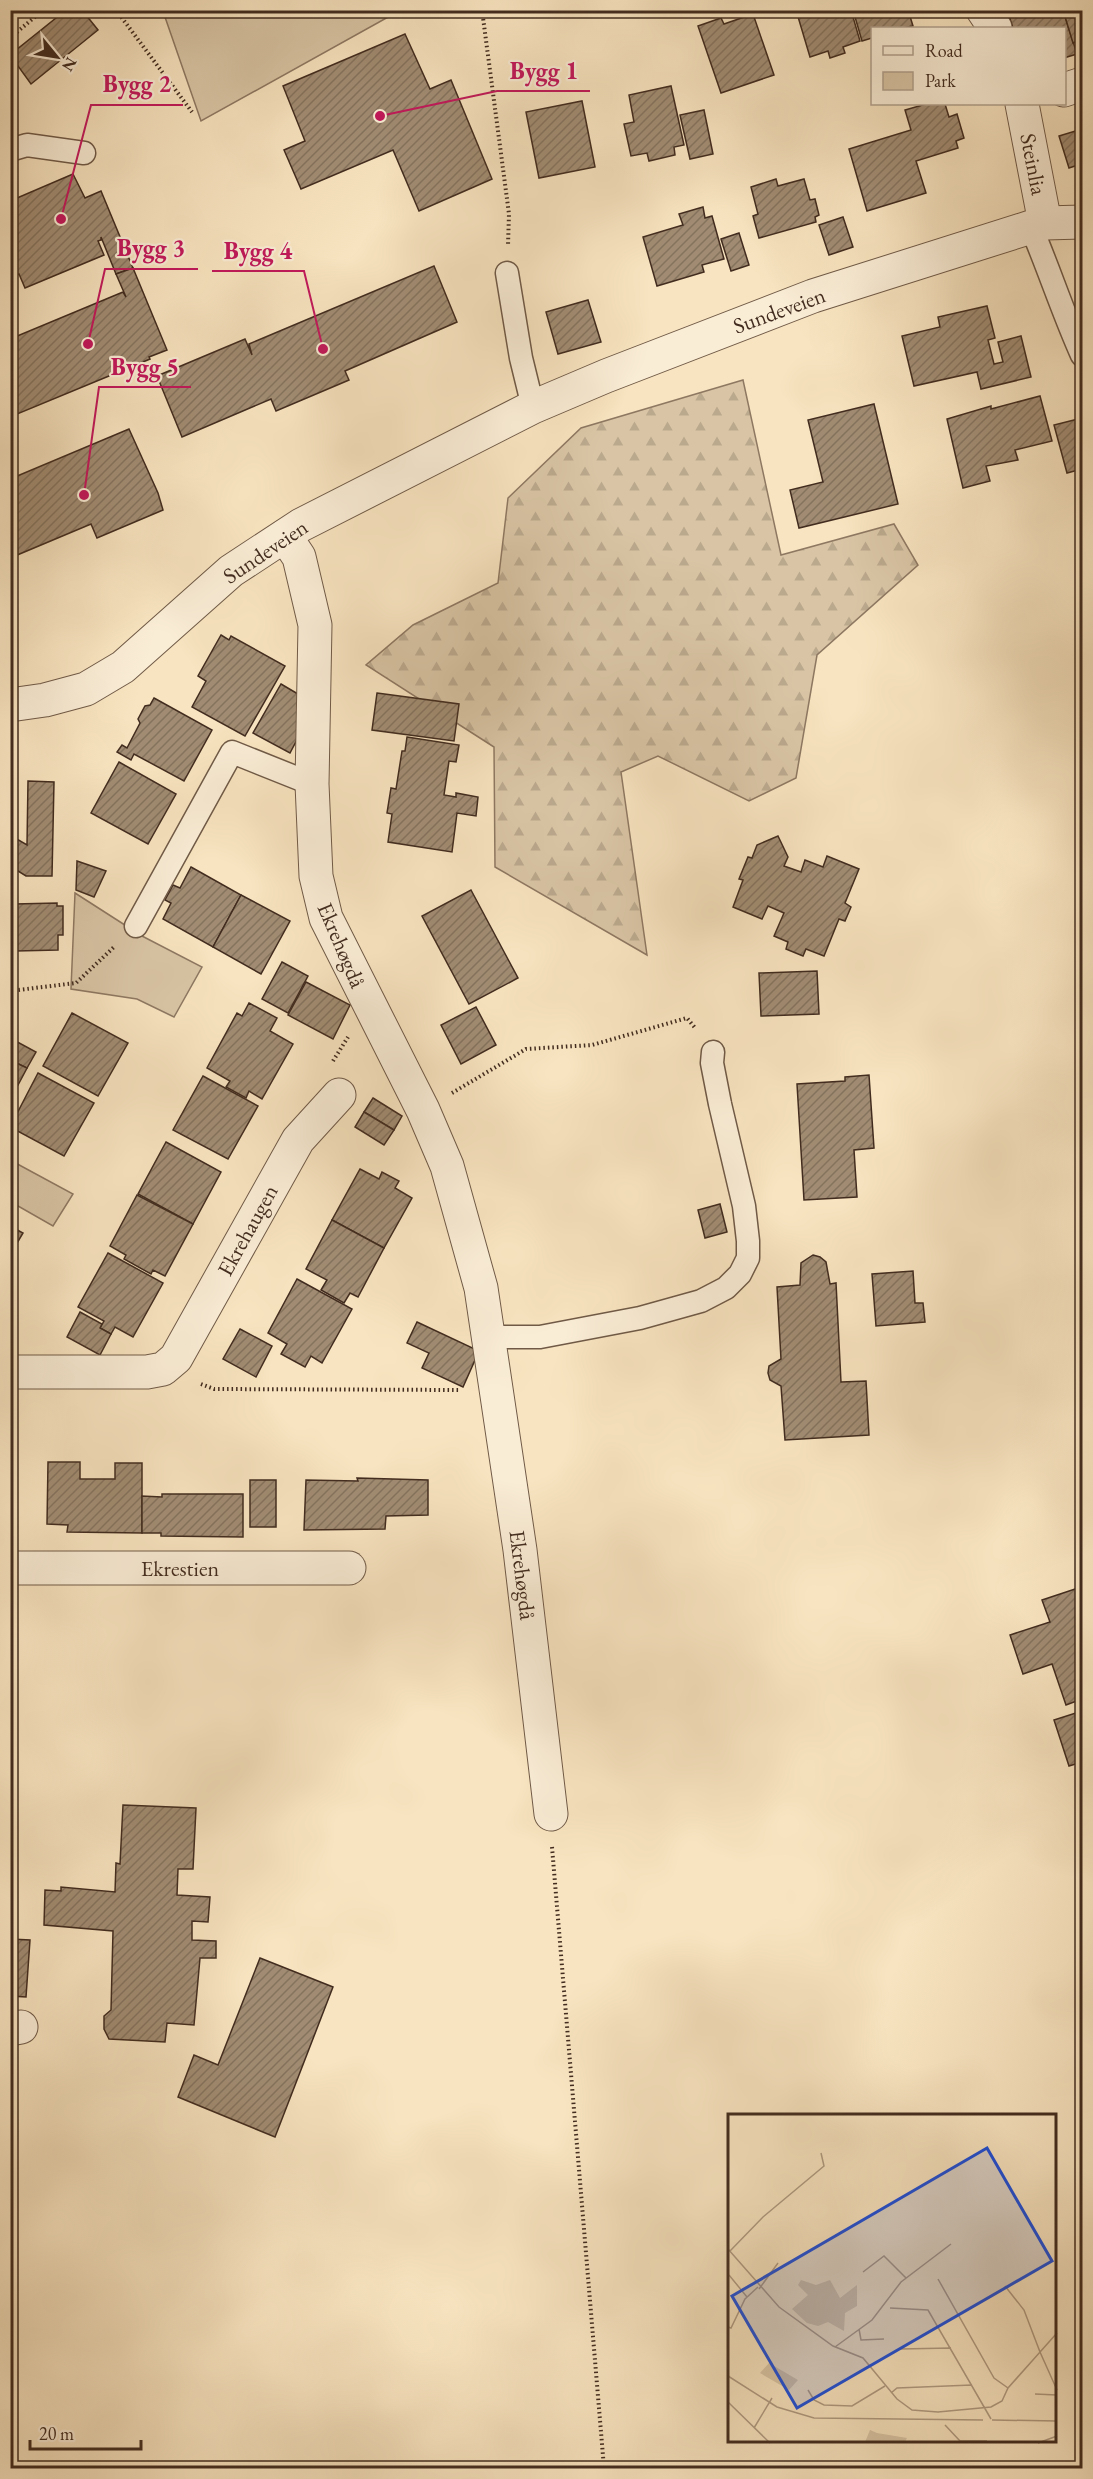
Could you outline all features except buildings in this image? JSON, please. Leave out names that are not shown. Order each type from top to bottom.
[{"type":"street","points":[[983,10],[994,27]]},
{"type":"street","points":[[1066,90],[1083,84]]},
{"type":"street","name":"Steinlia","points":[[1022,105],[1038,225]]},
{"type":"street","name":"Sundeveien","points":[[10,705],[45,700],[86,689],[123,667],[231,571],[300,525],[533,407],[606,376],[813,296],[1038,225],[1083,222]]},
{"type":"street","name":"Ekrehøgdå","points":[[285,536],[299,557],[315,625],[312,784],[316,876],[326,918],[423,1110],[447,1166],[481,1288],[520,1550],[551,1814]]},
{"type":"street","name":"Ekrehaugen","points":[[162,1369],[177,1358],[298,1140],[339,1095]]},
{"type":"street","points":[[10,1372],[147,1372],[162,1369]]},
{"type":"street","name":"Ekrestien","points":[[10,1568],[349,1568]]},
{"type":"lane","points":[[10,150],[27,145],[84,153]]},
{"type":"lane","points":[[1038,225],[1065,317],[1083,355]]},
{"type":"lane","points":[[507,273],[521,358],[533,407]]},
{"type":"lane","points":[[136,926],[232,752],[312,784]]},
{"type":"lane","points":[[488,1337],[540,1337],[640,1318],[701,1301],[726,1288],[740,1274],[748,1258],[744,1206],[720,1104],[712,1064],[713,1052]]},
{"type":"path","points":[[10,38],[43,10]]},
{"type":"path","points":[[116,10],[192,112]]},
{"type":"path","points":[[482,10],[509,214],[507,273]]},
{"type":"path","points":[[10,993],[76,983],[136,926]]},
{"type":"path","points":[[339,1095],[331,1065],[368,1003]]},
{"type":"path","points":[[423,1110],[526,1049],[592,1045],[687,1018],[713,1052]]},
{"type":"path","points":[[162,1369],[214,1389],[472,1390],[496,1388]]},
{"type":"path","points":[[551,1814],[585,2260],[604,2469]]},
{"type":"green space","points":[[177,10],[399,11],[201,121],[165,17]]},
{"type":"green space","points":[[743,380],[781,555],[894,524],[918,565],[817,655],[796,778],[749,801],[658,756],[621,772],[647,955],[495,867],[494,747],[366,665],[413,625],[498,583],[508,498],[581,428]]},
{"type":"green space","points":[[75,893],[142,936],[202,967],[174,1017],[137,999],[71,989]]},
{"type":"green space","points":[[10,1160],[73,1194],[53,1226],[11,1202]]},
{"type":"place","name":"Bygg 1","points":[[380,116]]},
{"type":"place","name":"Bygg 2","points":[[61,219]]},
{"type":"place","name":"Bygg 3","points":[[88,344]]},
{"type":"place","name":"Bygg 4","points":[[323,349]]},
{"type":"place","name":"Bygg 5","points":[[84,495]]}]
